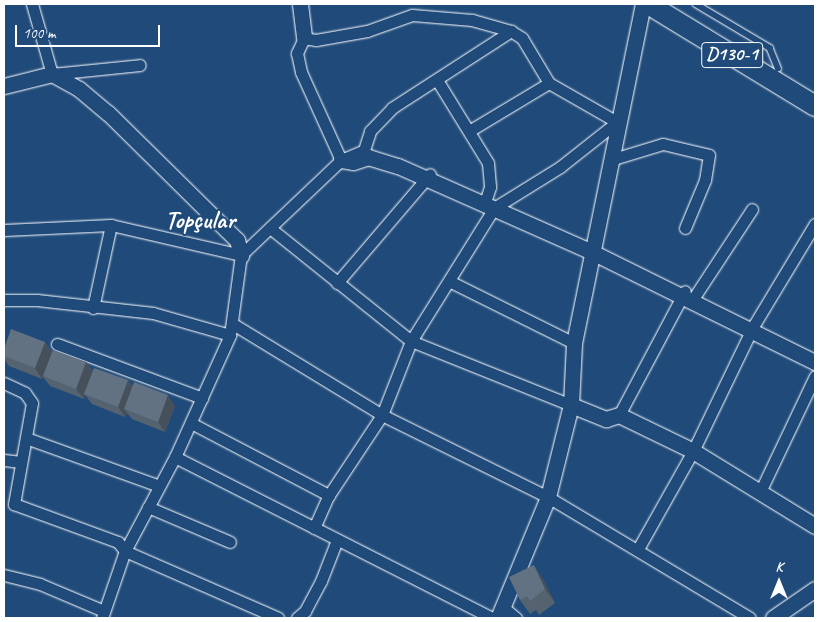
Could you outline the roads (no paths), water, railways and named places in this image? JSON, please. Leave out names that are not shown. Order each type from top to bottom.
[{"type":"highway","name":"D130-1","points":[[648,4],[815,106]]},
{"type":"highway","name":"D130-1","points":[[670,4],[815,91]]},
{"type":"street","points":[[4,575],[40,584],[103,615],[124,551],[175,457],[231,329],[240,255],[237,240],[108,113],[79,89],[52,74],[32,4]]},
{"type":"street","points":[[300,4],[304,38],[297,53],[301,72],[341,160]]},
{"type":"street","points":[[516,618],[501,613],[548,497],[571,405],[574,343],[617,122],[643,4]]},
{"type":"street","points":[[304,38],[316,40],[367,31],[412,15],[472,20],[511,31],[522,38],[549,83],[617,122]]},
{"type":"street","points":[[364,150],[370,131],[392,108],[511,31]]},
{"type":"street","points":[[4,86],[52,74],[140,65]]},
{"type":"street","points":[[314,528],[329,495],[382,414],[411,341],[449,281],[492,204],[491,172],[469,131],[437,80]]},
{"type":"street","points":[[469,131],[549,83]]},
{"type":"street","points":[[492,204],[560,167],[617,122]]},
{"type":"street","points":[[610,160],[663,144],[709,155],[706,180],[685,228]]},
{"type":"street","points":[[240,255],[341,160],[364,150],[378,151],[428,176],[592,249],[753,328],[815,362]]},
{"type":"street","points":[[341,160],[378,158],[428,176]]},
{"type":"street","points":[[337,284],[428,176]]},
{"type":"street","points":[[270,228],[337,284],[411,341],[606,419],[619,415],[688,296],[752,209]]},
{"type":"street","points":[[638,549],[693,451],[753,328],[812,236],[815,224]]},
{"type":"street","points":[[4,230],[110,225],[240,255]]},
{"type":"street","points":[[93,308],[110,225]]},
{"type":"street","points":[[449,281],[574,343]]},
{"type":"street","points":[[4,300],[37,300],[93,308],[153,313],[231,329],[382,414],[548,497],[638,549],[750,618]]},
{"type":"street","points":[[753,328],[815,355]]},
{"type":"street","points":[[57,344],[202,398]]},
{"type":"street","points":[[760,492],[815,376]]},
{"type":"street","points":[[4,383],[25,393],[32,403],[22,462],[9,504],[118,542],[124,551],[278,618]]},
{"type":"street","points":[[619,415],[693,451],[815,526]]},
{"type":"street","points":[[191,423],[329,495]]},
{"type":"street","points":[[26,438],[159,486]]},
{"type":"street","points":[[175,457],[492,618]]},
{"type":"street","points":[[4,460],[22,462]]},
{"type":"street","points":[[148,507],[230,542]]},
{"type":"street","points":[[297,618],[305,612],[321,581],[337,540]]},
{"type":"street","points":[[773,618],[815,588]]},
{"type":"lane","points":[[696,4],[770,48],[778,68]]},
{"type":"district","name":"Topçular","points":[[200,220]]}]
